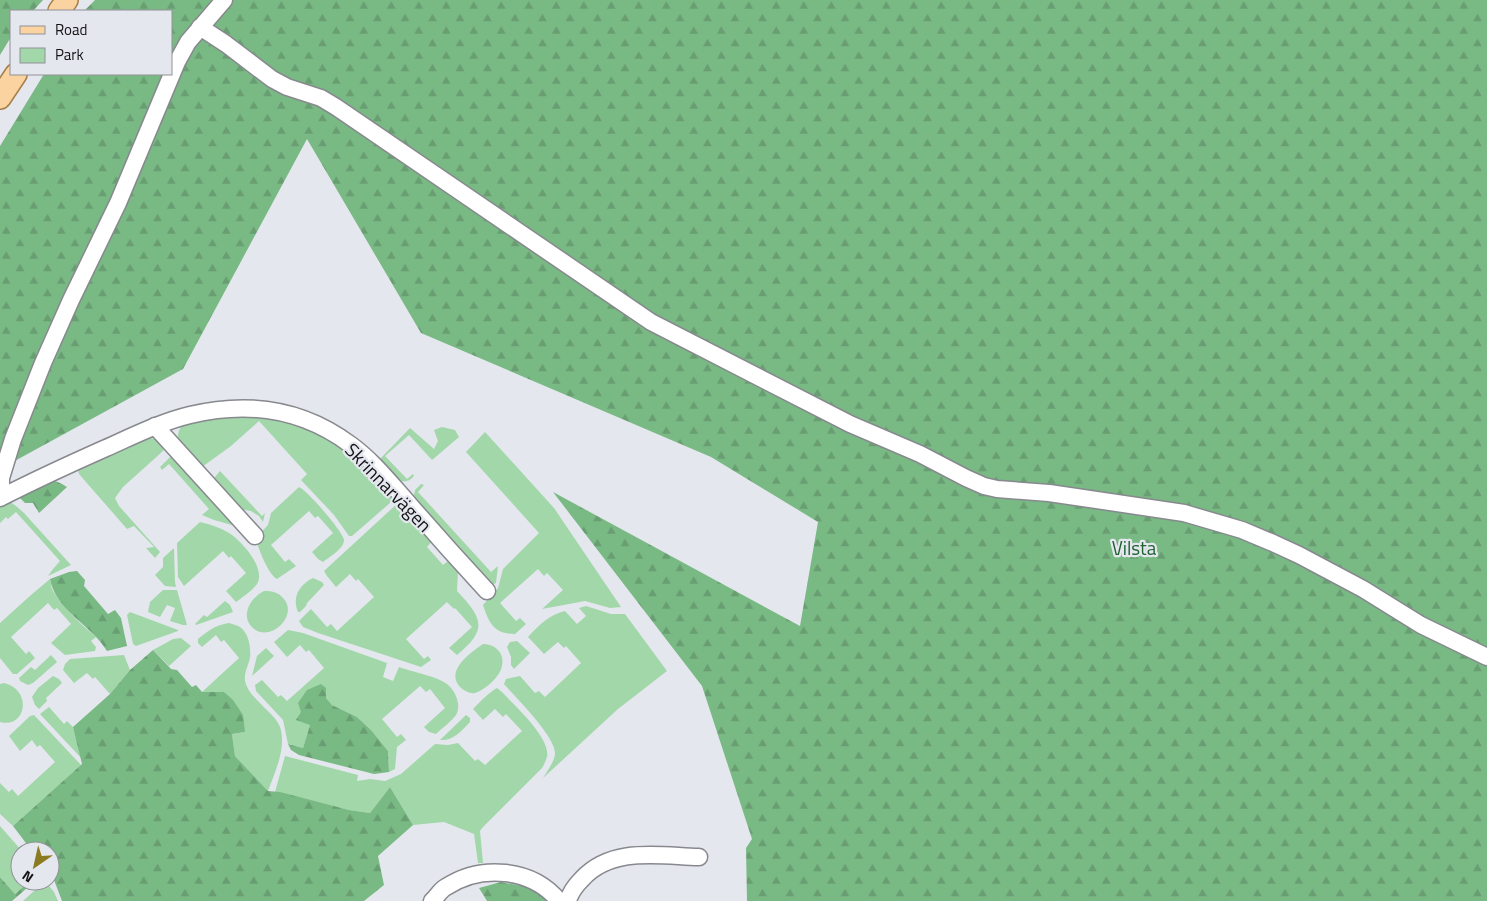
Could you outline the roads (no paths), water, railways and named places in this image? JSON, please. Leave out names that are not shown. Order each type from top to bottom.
[{"type":"main road","points":[[0,98],[15,75]]},
{"type":"street","points":[[172,74],[188,42],[224,0]]},
{"type":"street","points":[[200,27],[272,79],[287,87],[321,98],[336,107],[650,322],[850,424],[920,454],[984,486],[997,489],[1049,492],[1184,513],[1242,530],[1273,542],[1364,589],[1420,625],[1487,657]]},
{"type":"street","points":[[1,497],[2,478],[13,439],[43,363],[122,194],[172,75]]},
{"type":"street","name":"Skrinnarvägen","points":[[1,497],[156,426],[189,415],[219,409],[273,410],[317,424],[337,435],[368,459],[487,592]]},
{"type":"street","points":[[156,426],[254,536]]},
{"type":"street","points":[[568,901],[577,884],[588,872],[614,858],[632,855],[699,857]]},
{"type":"street","points":[[432,901],[444,888],[472,875],[506,873],[523,876],[540,884],[559,901]]},
{"type":"park label","name":"Vilsta","points":[[1134,547]]}]
